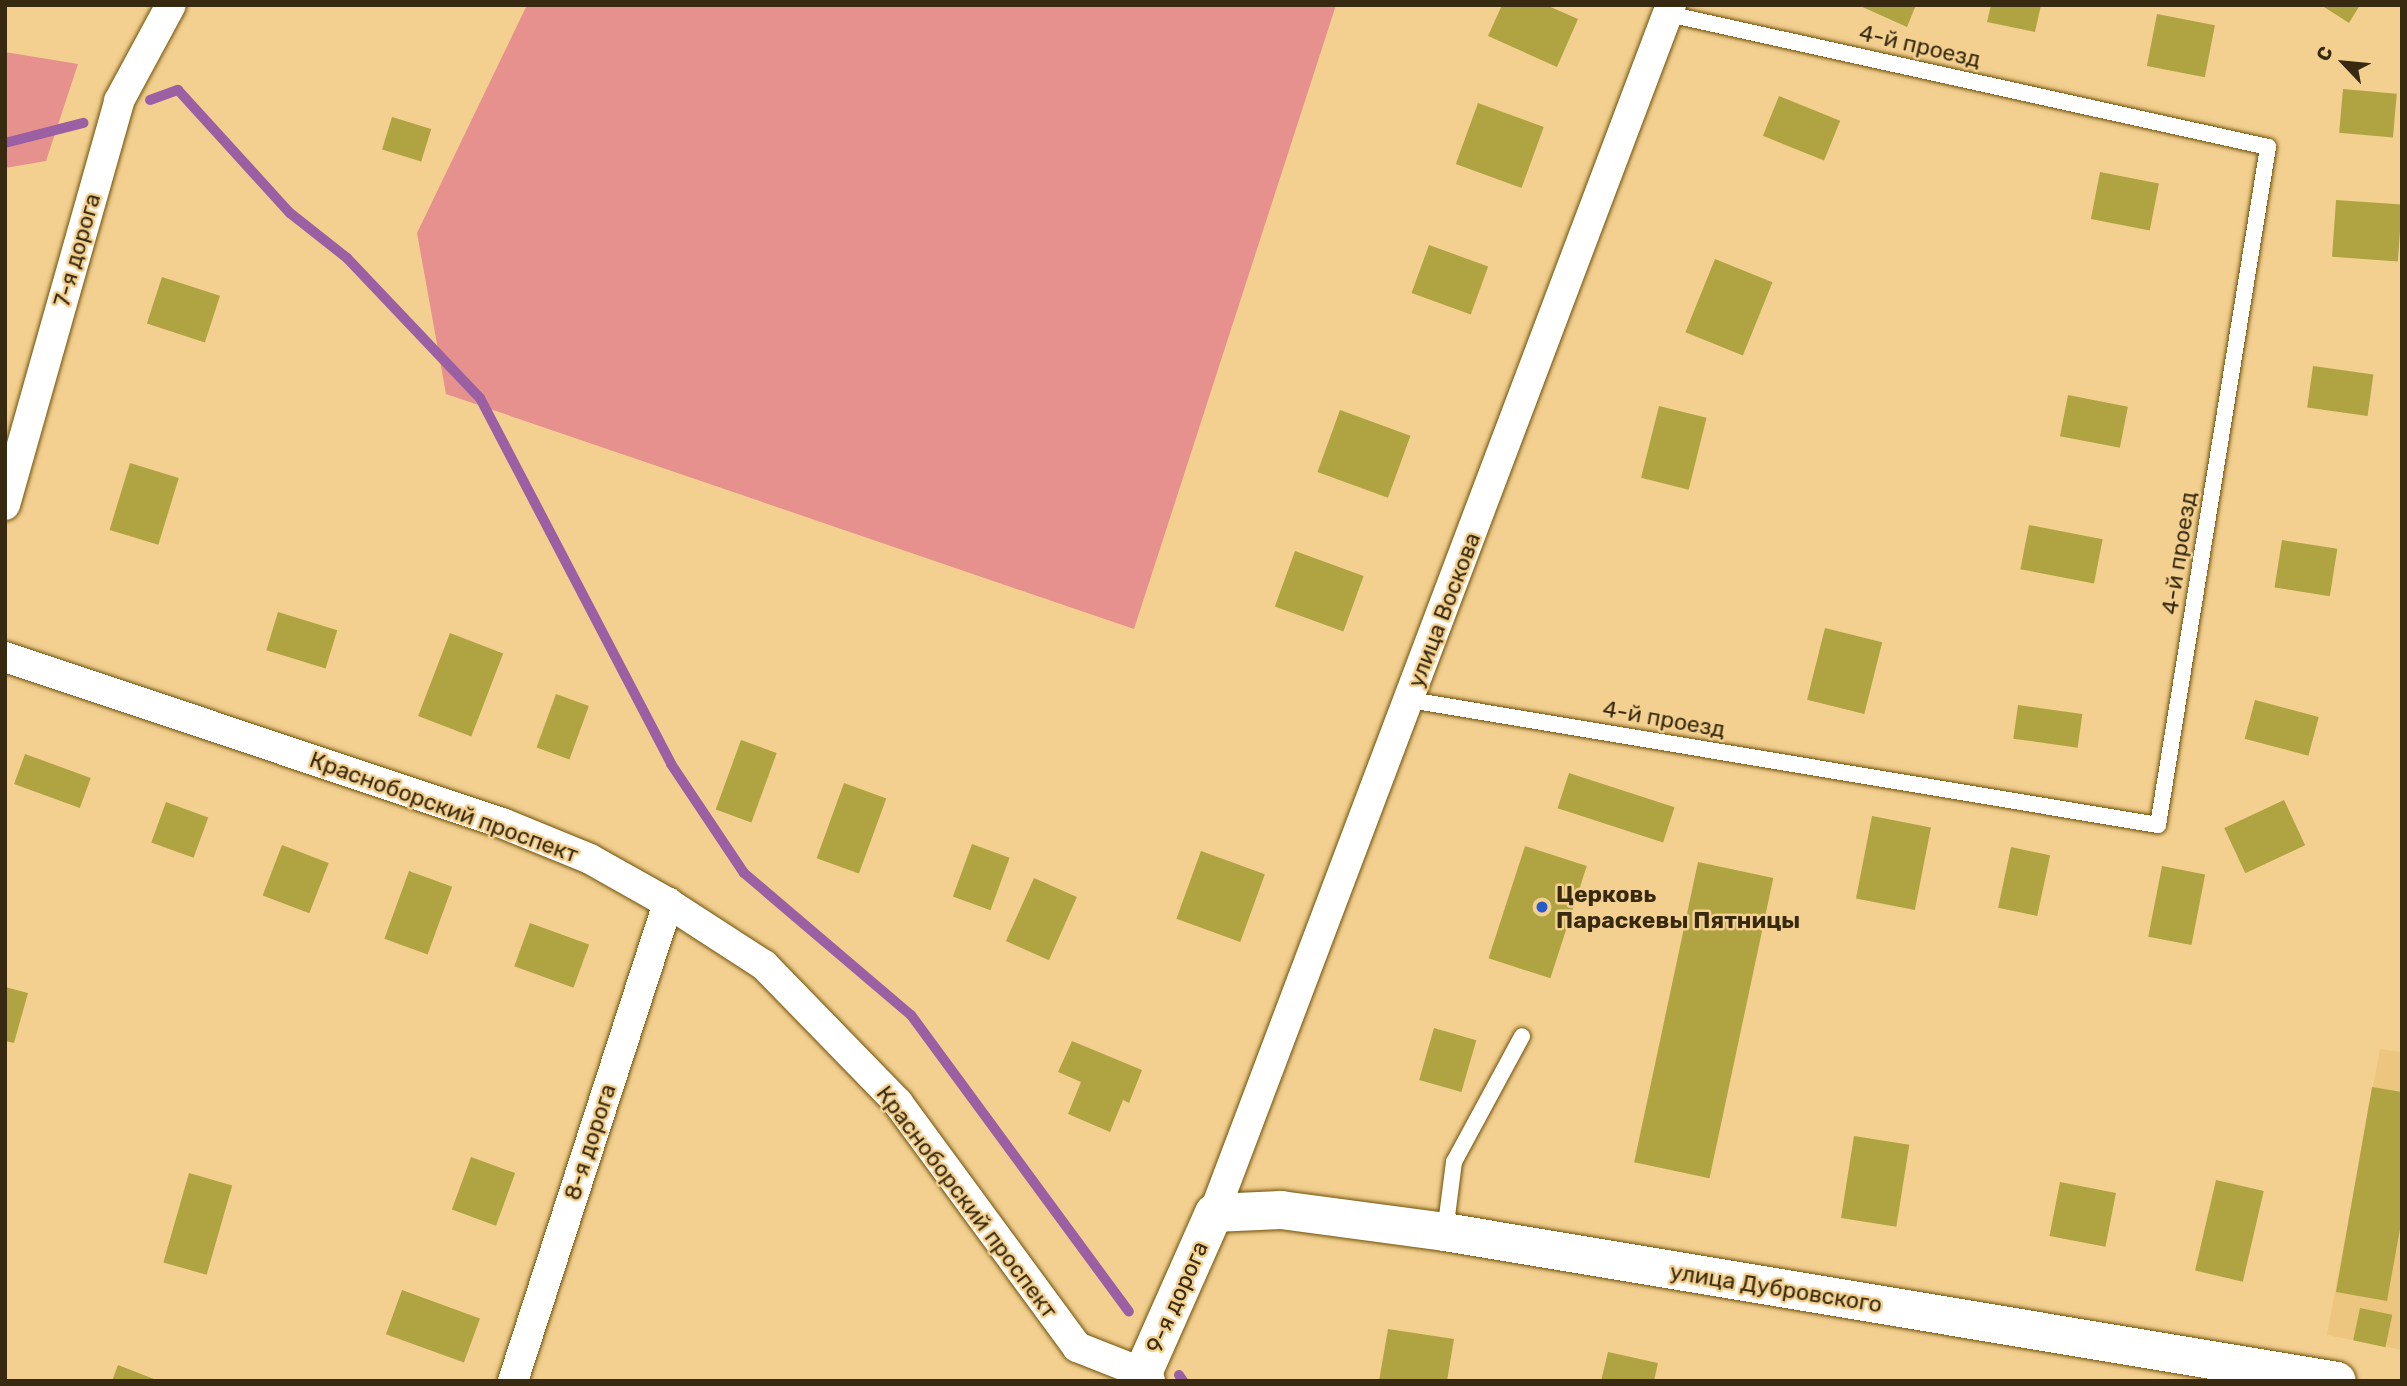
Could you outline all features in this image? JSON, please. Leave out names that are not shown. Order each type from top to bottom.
[{"type":"street","name":"7-я дорога","points":[[5,505],[119,101],[172,5]]},
{"type":"street","name":"улица Воскова","points":[[1214,1213],[1670,9]]},
{"type":"street","name":"Красноборский проспект","points":[[5,657],[502,823],[590,859],[668,903],[764,965],[898,1103],[1077,1347],[1145,1377]]},
{"type":"street","name":"8-я дорога","points":[[513,1381],[668,903]]},
{"type":"street","name":"улица Дубровского","points":[[1214,1213],[1281,1210],[1445,1232],[2337,1381]]},
{"type":"street","name":"9-я дорога","points":[[1145,1377],[1214,1213]]},
{"type":"lane","name":"4-й проезд","points":[[1410,700],[2158,825],[2268,147],[1670,9]]},
{"type":"lane","points":[[1445,1232],[1454,1162],[1522,1036]]},
{"type":"shaded area","points":[[527,5],[1336,5],[1134,629],[446,394],[417,233]]},
{"type":"shaded area","points":[[5,52],[78,64],[46,161],[5,168]]},
{"type":"shaded area","points":[[2380,1049],[2402,1052],[2402,1350],[2327,1335]]},
{"type":"building","points":[[1502,5],[1546,5],[1578,19],[1557,67],[1488,36]]},
{"type":"building","points":[[1858,5],[1916,5],[1907,27]]},
{"type":"building","points":[[1991,5],[2041,5],[2035,32],[1987,22]]},
{"type":"building","points":[[2321,5],[2360,5],[2349,23]]},
{"type":"building","points":[[2157,14],[2215,25],[2205,77],[2147,66]]},
{"type":"building","points":[[2343,89],[2397,94],[2393,138],[2339,133]]},
{"type":"building","points":[[1779,96],[1840,121],[1824,161],[1763,136]]},
{"type":"building","points":[[1478,103],[1544,127],[1522,188],[1456,164]]},
{"type":"building","points":[[392,117],[431,129],[421,162],[382,150]]},
{"type":"building","points":[[2100,172],[2159,183],[2150,231],[2091,219]]},
{"type":"building","points":[[2336,200],[2402,205],[2398,261],[2332,257]]},
{"type":"building","points":[[1429,245],[1488,267],[1471,314],[1412,293]]},
{"type":"building","points":[[1715,259],[1772,282],[1743,355],[1685,332]]},
{"type":"building","points":[[162,277],[220,296],[205,342],[147,324]]},
{"type":"building","points":[[2313,366],[2373,374],[2368,416],[2307,408]]},
{"type":"building","points":[[2068,395],[2128,407],[2120,448],[2060,436]]},
{"type":"building","points":[[1659,406],[1707,418],[1689,490],[1641,478]]},
{"type":"building","points":[[1340,410],[1410,436],[1388,498],[1317,472]]},
{"type":"building","points":[[130,463],[179,478],[158,545],[110,530]]},
{"type":"building","points":[[2029,525],[2103,539],[2094,583],[2020,569]]},
{"type":"building","points":[[2282,540],[2337,549],[2330,596],[2274,587]]},
{"type":"building","points":[[1295,551],[1364,576],[1343,631],[1275,606]]},
{"type":"building","points":[[278,612],[337,630],[326,668],[266,650]]},
{"type":"building","points":[[1825,628],[1882,642],[1864,714],[1807,700]]},
{"type":"building","points":[[450,633],[503,653],[471,737],[418,716]]},
{"type":"building","points":[[556,694],[589,706],[569,760],[537,748]]},
{"type":"building","points":[[2255,700],[2319,717],[2308,756],[2245,739]]},
{"type":"building","points":[[2018,705],[2082,714],[2078,748],[2013,739]]},
{"type":"building","points":[[741,740],[777,753],[751,823],[716,810]]},
{"type":"building","points":[[25,754],[91,778],[80,808],[14,784]]},
{"type":"building","points":[[1569,773],[1675,807],[1663,842],[1558,808]]},
{"type":"building","points":[[844,783],[886,798],[859,874],[817,858]]},
{"type":"building","points":[[2284,800],[2305,845],[2245,873],[2224,828]]},
{"type":"building","points":[[166,802],[208,817],[194,858],[151,842]]},
{"type":"building","points":[[1872,816],[1931,827],[1915,910],[1856,898]]},
{"type":"building","points":[[972,844],[1010,858],[990,910],[953,897]]},
{"type":"building","points":[[282,845],[329,863],[309,913],[263,895]]},
{"type":"building","points":[[1525,846],[1587,866],[1550,978],[1489,958]]},
{"type":"building","points":[[2011,847],[2050,855],[2037,916],[1998,908]]},
{"type":"building","points":[[1201,851],[1265,874],[1240,942],[1176,919]]},
{"type":"building","points":[[1698,862],[1773,878],[1709,1178],[1634,1162]]},
{"type":"building","points":[[2162,866],[2205,874],[2191,945],[2148,937]]},
{"type":"building","points":[[409,871],[452,887],[428,954],[384,939]]},
{"type":"building","points":[[1034,878],[1077,897],[1049,960],[1006,941]]},
{"type":"building","points":[[530,923],[589,945],[573,988],[514,966]]},
{"type":"building","points":[[5,987],[28,993],[14,1043],[5,1041]]},
{"type":"building","points":[[1434,1028],[1476,1040],[1461,1092],[1419,1080]]},
{"type":"building","points":[[1072,1041],[1142,1070],[1129,1103],[1123,1100],[1110,1132],[1068,1114],[1081,1082],[1058,1072]]},
{"type":"building","points":[[2372,1087],[2402,1092],[2402,1218],[2387,1301],[2336,1292]]},
{"type":"building","points":[[1854,1136],[1909,1145],[1896,1227],[1841,1218]]},
{"type":"building","points":[[471,1157],[515,1173],[496,1226],[452,1210]]},
{"type":"building","points":[[189,1173],[232,1185],[207,1275],[163,1262]]},
{"type":"building","points":[[2216,1180],[2264,1191],[2243,1282],[2195,1271]]},
{"type":"building","points":[[2060,1182],[2116,1193],[2105,1247],[2050,1236]]},
{"type":"building","points":[[402,1290],[480,1318],[464,1363],[386,1334]]},
{"type":"building","points":[[2360,1308],[2392,1315],[2385,1347],[2353,1340]]},
{"type":"building","points":[[1388,1329],[1454,1339],[1447,1381],[1379,1381]]},
{"type":"building","points":[[1608,1352],[1658,1363],[1654,1381],[1601,1381]]},
{"type":"building","points":[[118,1365],[159,1381],[112,1381]]},
{"type":"waterway","points":[[150,100],[178,90],[290,213],[347,258],[480,398],[671,764],[744,873],[911,1015],[1129,1312]]},
{"type":"waterway","points":[[5,143],[83,123]]},
{"type":"waterway","points":[[1179,1375],[1183,1381]]},
{"type":"place","name":"Церковь Параскевы Пятницы","points":[[1542,907]]}]
